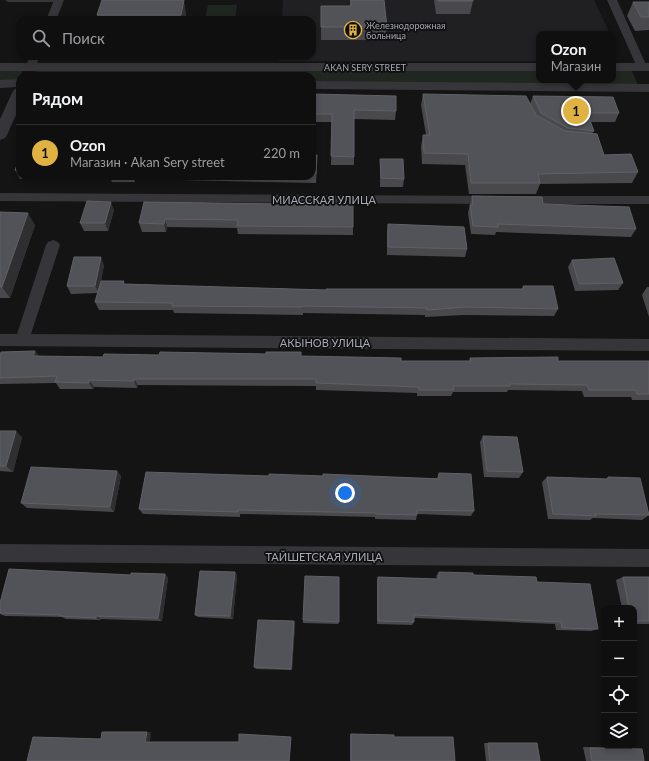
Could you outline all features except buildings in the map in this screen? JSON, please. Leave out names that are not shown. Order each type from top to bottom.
[{"type":"street","points":[[53,16],[59,0]]},
{"type":"street","points":[[612,0],[646,67],[649,82]]},
{"type":"street","name":"AKAN SERY STREET","points":[[0,67],[536,67]]},
{"type":"street","points":[[616,67],[646,67]]},
{"type":"street","points":[[0,84],[16,83]]},
{"type":"street","name":"AKAN SERY STREET","points":[[316,86],[519,90],[649,88]]},
{"type":"street","points":[[0,135],[16,100]]},
{"type":"street","name":"МИАССКАЯ УЛИЦА","points":[[0,197],[649,200]]},
{"type":"street","points":[[22,340],[53,245]]},
{"type":"street","name":"АКЫНОВ УЛИЦА","points":[[0,340],[649,344]]},
{"type":"street","name":"ТАЙШЕТСКАЯ УЛИЦА","points":[[0,553],[649,558]]},
{"type":"lane","points":[[8,0],[59,0]]},
{"type":"shaded area","points":[[283,0],[594,0],[609,31],[536,31],[536,61],[279,61],[316,60],[316,16],[282,16]]},
{"type":"shaded area","points":[[208,5],[237,5],[236,16],[206,16]]},
{"type":"shaded area","points":[[0,70],[23,70],[22,72],[16,72],[16,80],[0,80]]},
{"type":"shaded area","points":[[37,70],[536,71],[536,83],[616,83],[616,71],[632,71],[638,85],[316,83],[316,72],[36,72]]},
{"type":"place","name":"Железнодорожная больница","points":[[353,30]]},
{"type":"place","name":"Ozon","points":[[576,111]]}]
